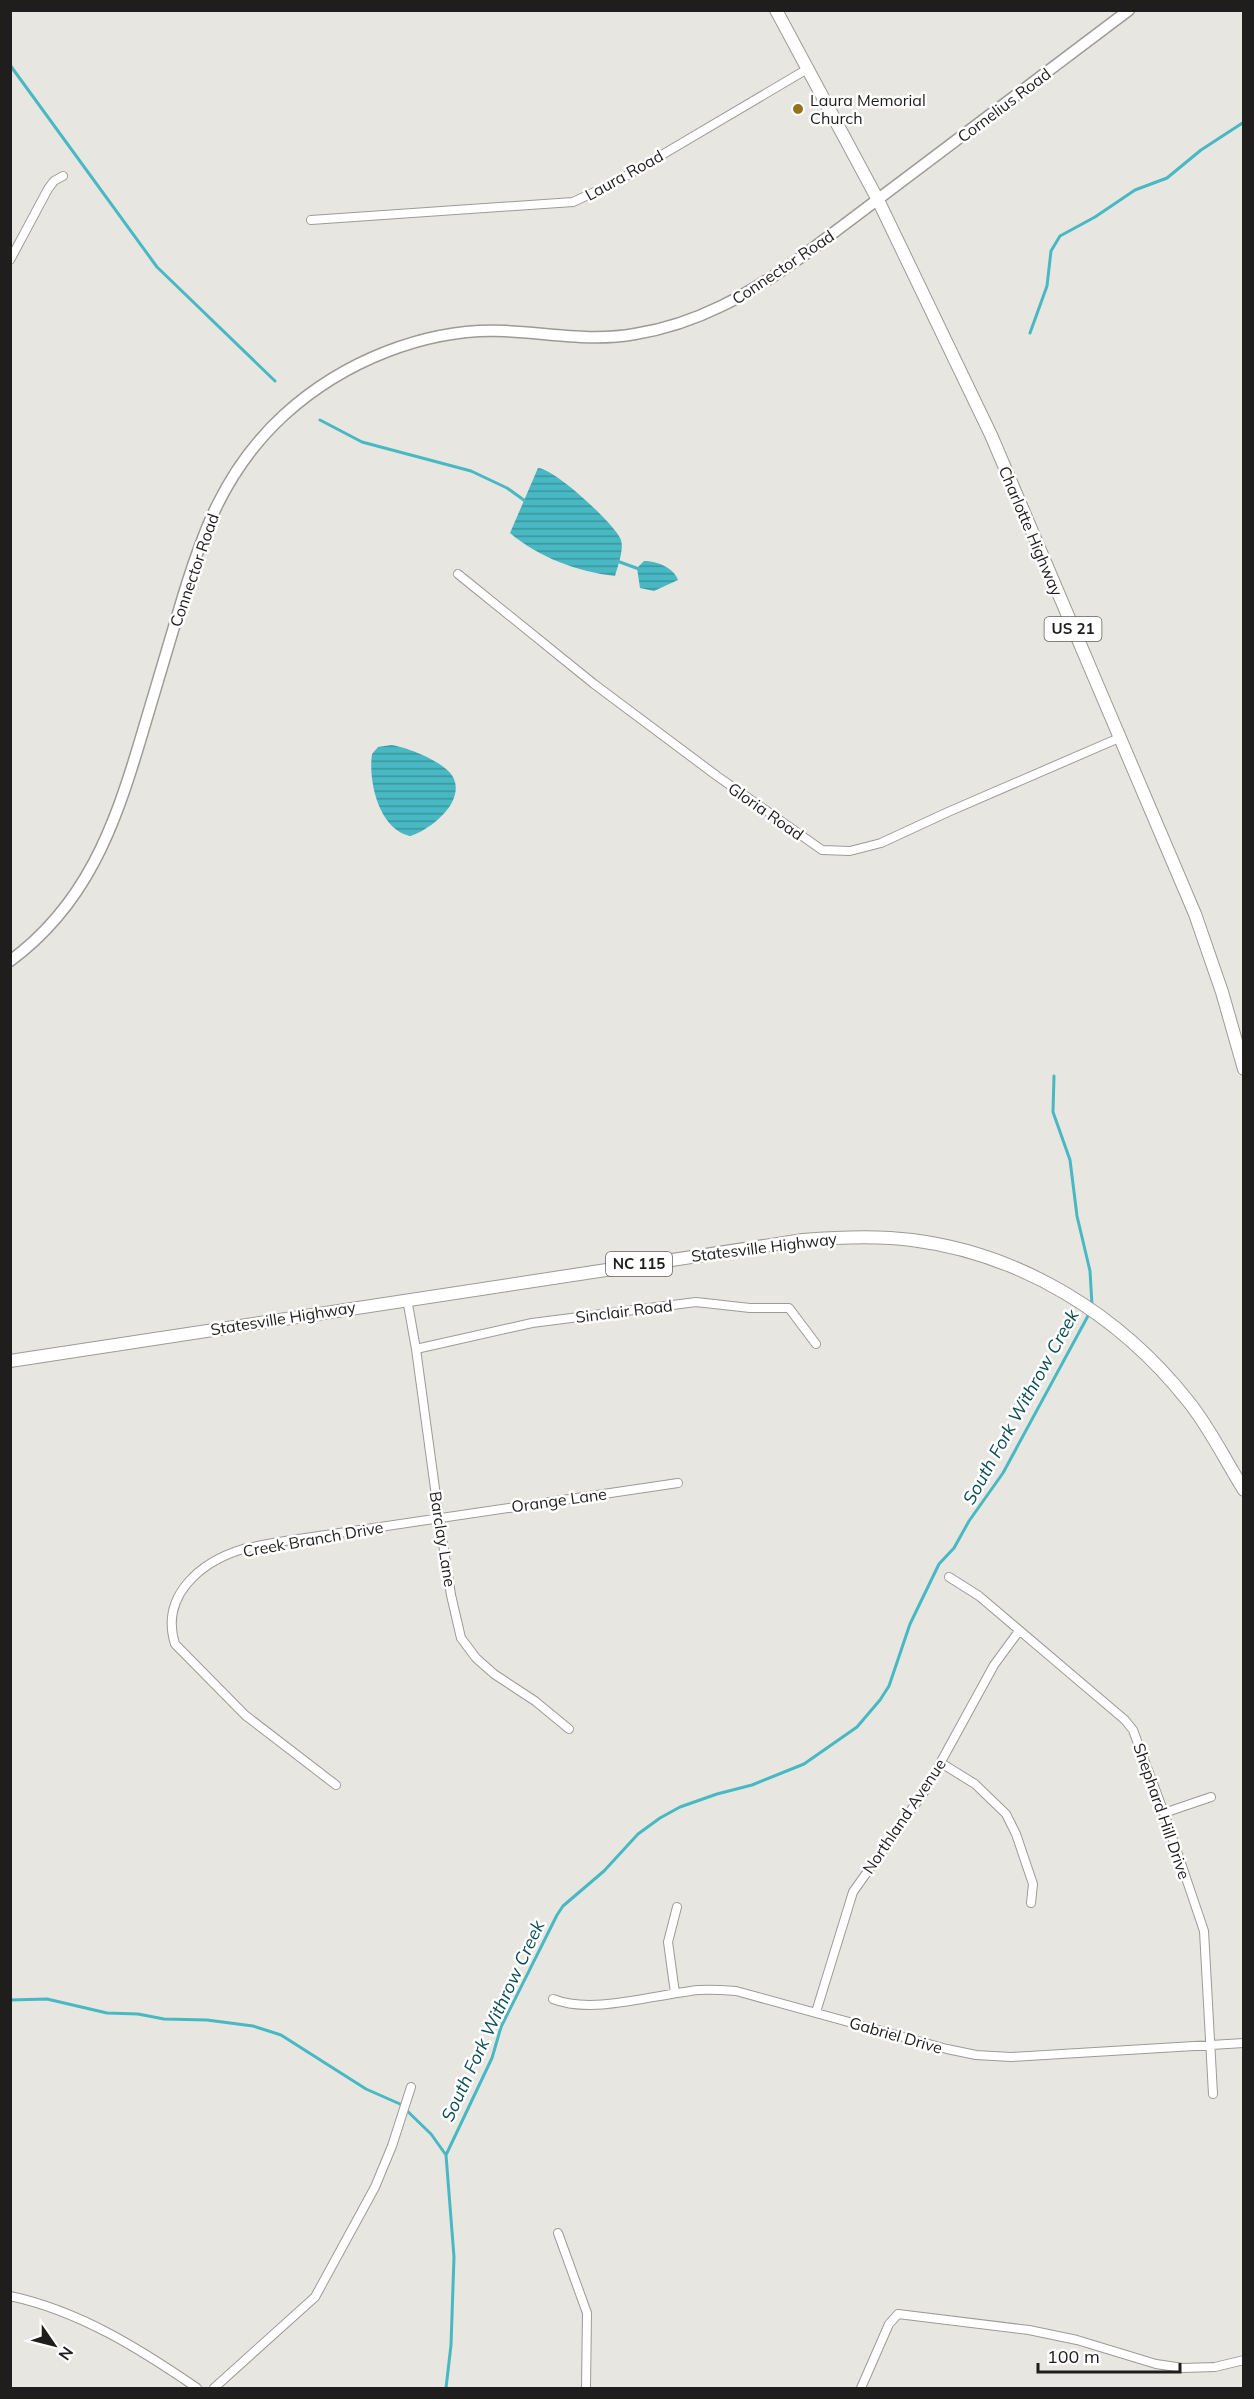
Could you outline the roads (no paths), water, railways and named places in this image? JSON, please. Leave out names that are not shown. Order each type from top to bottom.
[{"type":"main road","name":"Charlotte Highway","points":[[776,10],[878,200],[991,435],[1202,932],[1243,1066]]},
{"type":"main road","name":"Statesville Highway","points":[[10,1361],[803,1240],[858,1236],[912,1240],[966,1251],[1018,1269],[1067,1293],[1113,1324],[1154,1361],[1189,1402],[1239,1471],[1244,1490]]},
{"type":"street","name":"Cornelius Road","points":[[878,200],[1129,10]]},
{"type":"street","name":"Laura Road","points":[[310,220],[573,202],[616,182],[809,68]]},
{"type":"street","points":[[10,260],[48,189],[54,181],[63,176]]},
{"type":"street","name":"Connector Road","points":[[10,961],[57,917],[84,882],[101,852],[122,799],[186,586],[209,520],[234,473],[264,435],[303,398],[351,368],[402,346],[434,338],[471,332],[502,331],[559,336],[610,337],[634,335],[690,321],[730,303],[768,280],[878,200]]},
{"type":"street","name":"Gloria Road","points":[[458,574],[594,684],[717,777],[822,850],[850,851],[881,843],[1119,738]]},
{"type":"street","name":"Barclay Lane","points":[[407,1299],[439,1518],[461,1638],[476,1658],[494,1674],[535,1701],[569,1729]]},
{"type":"street","name":"Sinclair Road","points":[[416,1349],[532,1323],[696,1302],[750,1308],[789,1308],[816,1344]]},
{"type":"street","name":"Orange Lane","points":[[439,1518],[678,1483]]},
{"type":"street","name":"Creek Branch Drive","points":[[336,1785],[245,1715],[184,1655],[175,1644],[171,1632],[173,1605],[180,1592],[202,1569],[241,1550],[285,1541],[439,1518]]},
{"type":"street","name":"Shephard Hill Drive","points":[[949,1577],[979,1596],[1125,1720],[1133,1730],[1204,1930],[1213,2094]]},
{"type":"street","name":"Northland Avenue","points":[[816,2012],[853,1892],[926,1789],[994,1665],[1019,1631]]},
{"type":"street","points":[[941,1763],[975,1784],[1006,1814],[1034,1884],[1031,1903]]},
{"type":"street","points":[[1164,1813],[1211,1797]]},
{"type":"street","points":[[675,1993],[668,1942],[677,1907]]},
{"type":"street","name":"Gabriel Drive","points":[[553,1999],[573,2004],[596,2005],[701,1990],[736,1991],[947,2049],[991,2056],[1244,2043]]},
{"type":"street","points":[[214,2388],[315,2297],[375,2187],[411,2087]]},
{"type":"street","points":[[558,2233],[587,2313],[586,2388]]},
{"type":"street","points":[[10,2296],[76,2316],[156,2360],[197,2388]]},
{"type":"street","points":[[861,2388],[889,2324],[898,2314],[1029,2330],[1077,2340],[1156,2364],[1183,2368],[1215,2367],[1244,2360]]},
{"type":"water","points":[[538,468],[546,470],[570,487],[617,533],[622,548],[615,576],[587,571],[559,562],[521,542],[510,533]]},
{"type":"water","points":[[644,561],[664,566],[673,572],[678,580],[654,591],[640,588],[637,568]]},
{"type":"water","points":[[391,745],[416,752],[442,766],[449,771],[456,786],[455,796],[444,814],[427,828],[410,836],[399,832],[390,824],[383,815],[374,790],[372,754],[378,747]]},
{"type":"waterway","points":[[10,65],[157,267],[275,381]]},
{"type":"waterway","points":[[1030,333],[1047,286],[1051,251],[1060,236],[1095,217],[1135,190],[1167,178],[1201,150],[1244,122]]},
{"type":"waterway","points":[[320,420],[362,442],[471,471],[507,488],[528,503]]},
{"type":"waterway","points":[[617,561],[639,569]]},
{"type":"waterway","name":"South Fork Withrow Creek","points":[[1054,1076],[1053,1112],[1070,1160],[1077,1216],[1090,1271],[1092,1305]]},
{"type":"waterway","name":"South Fork Withrow Creek","points":[[446,2388],[451,2345],[454,2257],[446,2155],[492,2058],[501,2027],[557,1915],[563,1906],[604,1871],[638,1834],[660,1818],[680,1807],[752,1785],[804,1764],[857,1727],[889,1686],[910,1624],[939,1564],[954,1548],[969,1521],[1003,1473],[1089,1314]]},
{"type":"waterway","points":[[10,2000],[47,1999],[107,2013],[138,2014],[164,2019],[207,2020],[253,2026],[281,2035],[366,2089],[400,2104],[431,2134],[446,2155]]},
{"type":"place","name":"Laura Memorial Church","points":[[798,109]]}]
